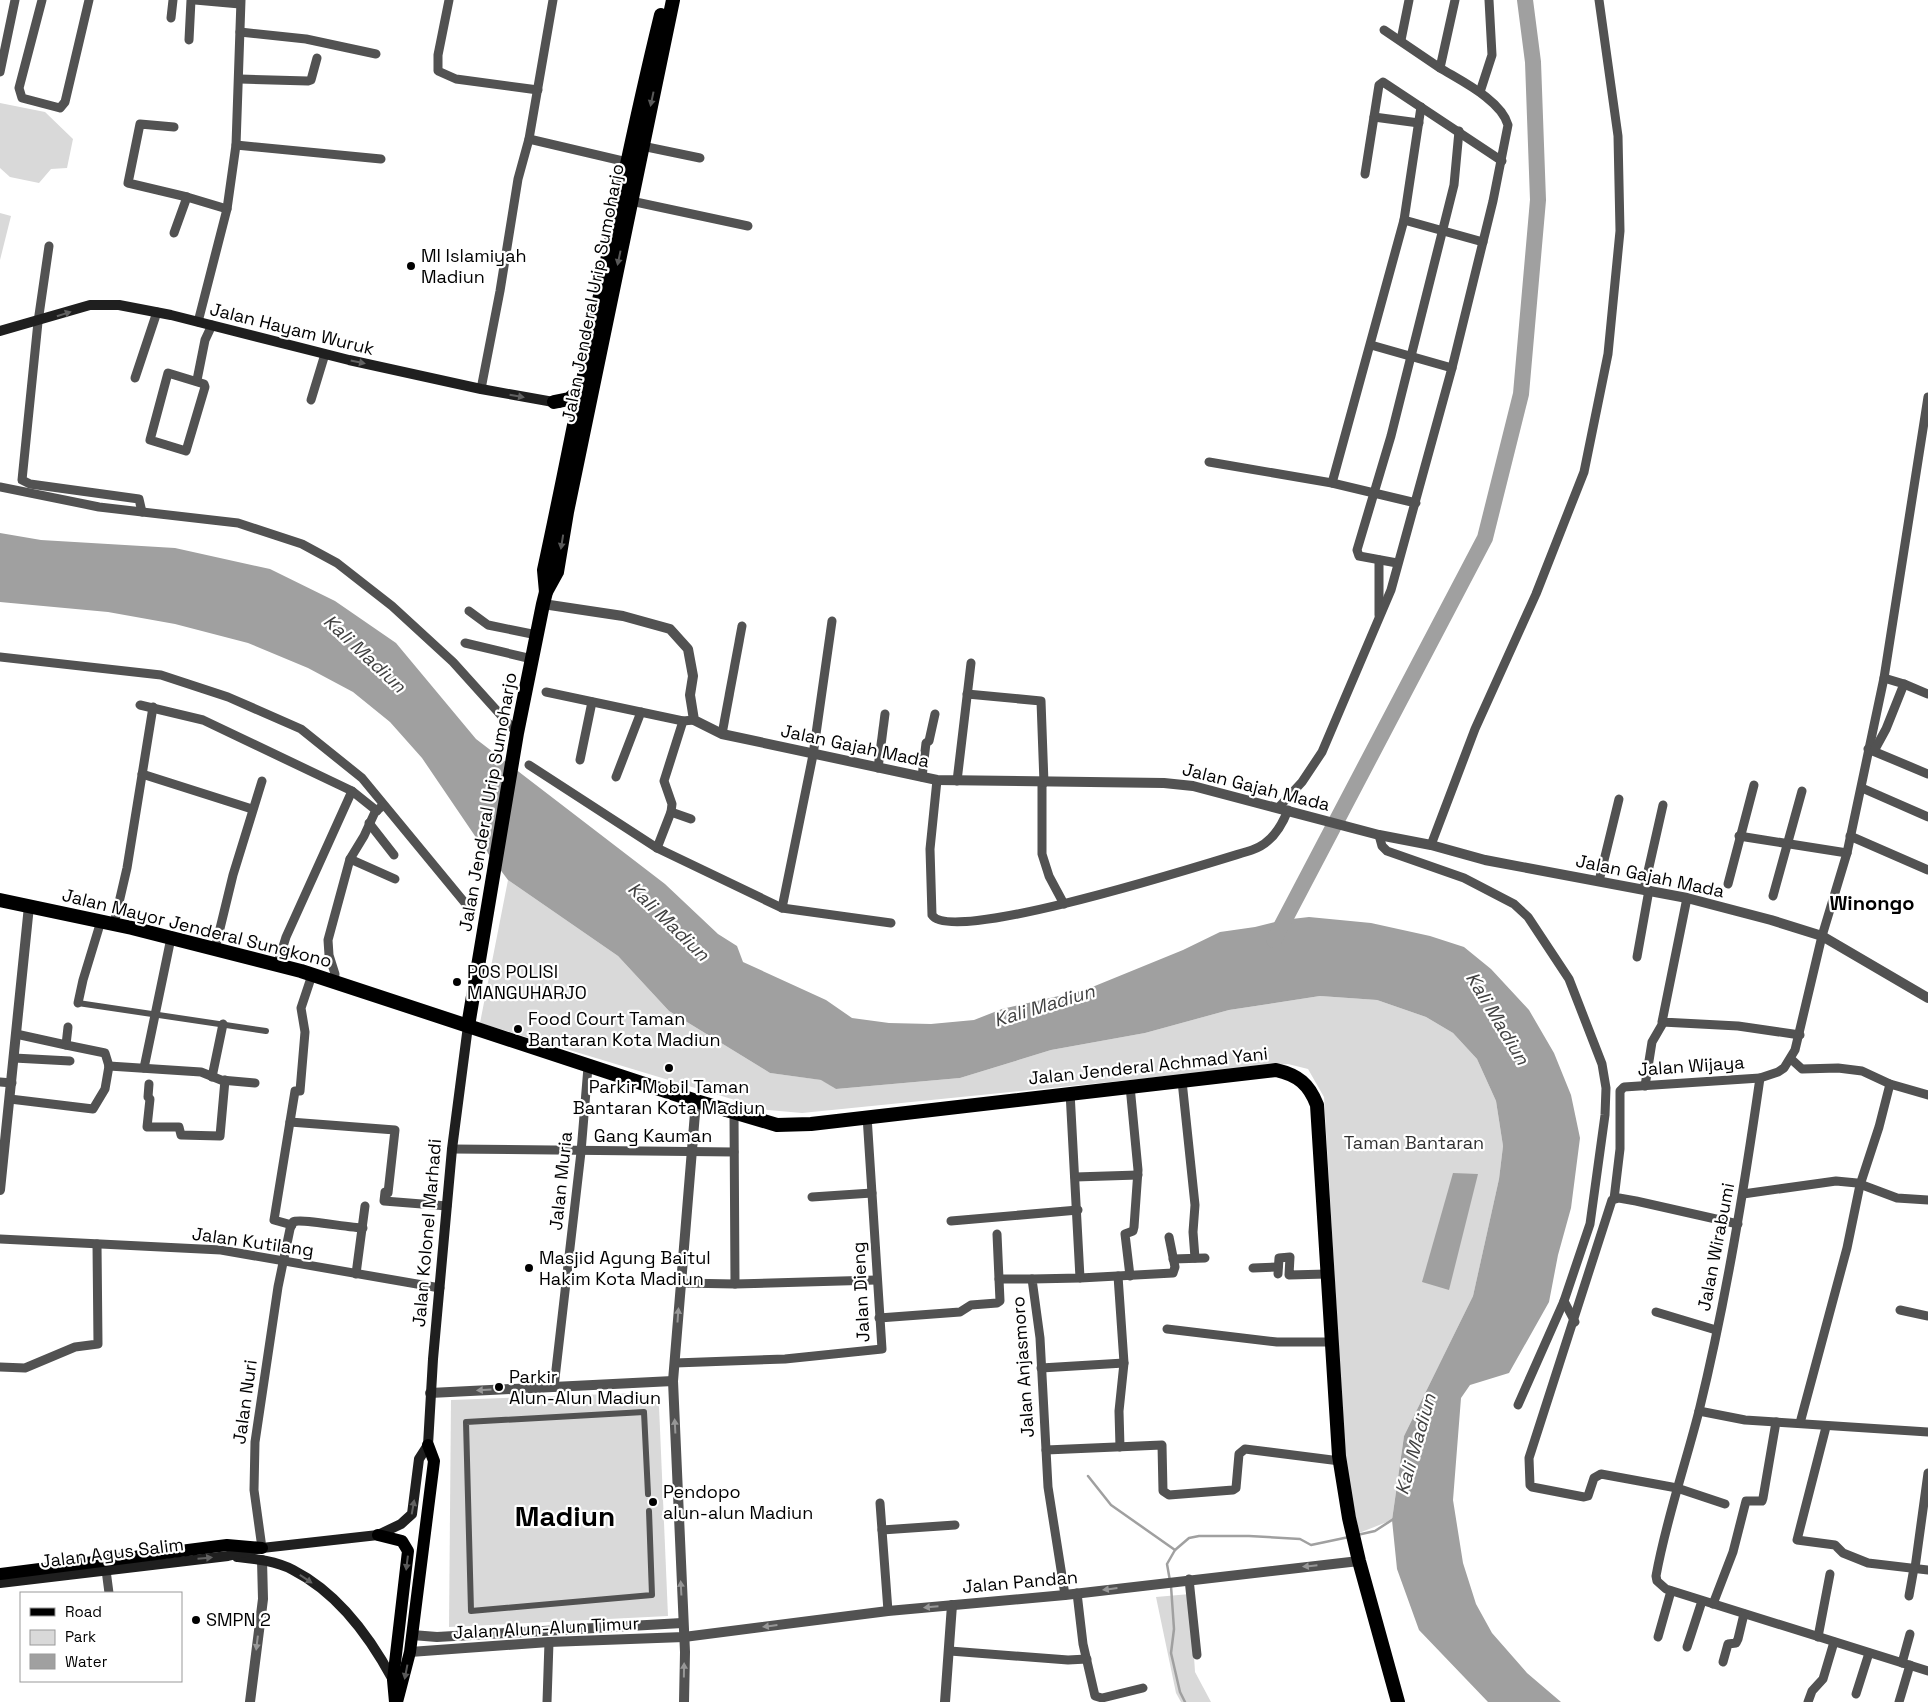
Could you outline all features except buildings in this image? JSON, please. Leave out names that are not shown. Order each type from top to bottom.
[{"type":"highway","name":"Jalan Jenderal Urip Sumoharjo","points":[[584,407],[582,388],[627,162],[664,0]]},
{"type":"highway","name":"Jalan Jenderal Urip Sumoharjo","points":[[469,1023],[517,739],[544,598],[544,570],[584,407],[631,201],[673,0]]},
{"type":"highway","points":[[554,402],[569,400],[582,388]]},
{"type":"highway","name":"Jalan Mayor Jenderal Sungkono","points":[[0,900],[108,923],[215,949],[312,975],[469,1023]]},
{"type":"highway","name":"Jalan Jenderal Achmad Yani","points":[[469,1023],[588,1067],[696,1102],[777,1125],[792,1126],[1070,1092],[1276,1070],[1301,1079],[1312,1090],[1317,1105],[1340,1461],[1349,1518],[1358,1557],[1398,1702]]},
{"type":"main road","name":"Jalan Hayam Wuruk","points":[[0,331],[38,322],[90,305],[119,305],[157,312],[325,354],[481,389],[584,407]]},
{"type":"main road","name":"Jalan Kolonel Marhadi","points":[[396,1702],[410,1652],[434,1461],[428,1444],[430,1393],[452,1149],[469,1023]]},
{"type":"main road","name":"Jalan Kolonel Marhadi","points":[[378,1535],[401,1524],[412,1514],[419,1459],[428,1444]]},
{"type":"main road","name":"Jalan Agus Salim","points":[[0,1584],[60,1571],[106,1570],[262,1554],[378,1535]]},
{"type":"main road","points":[[378,1535],[402,1541],[408,1551],[393,1680],[396,1702]]},
{"type":"main road","points":[[0,1574],[60,1571],[227,1545],[262,1554],[307,1579],[342,1608],[365,1634],[393,1680]]},
{"type":"street","points":[[0,72],[15,0]]},
{"type":"street","points":[[42,0],[19,88],[22,98],[60,108],[65,102],[89,0]]},
{"type":"street","points":[[171,18],[173,0]]},
{"type":"street","points":[[189,40],[191,0]]},
{"type":"street","points":[[198,322],[227,209],[236,145],[240,79],[240,2],[201,0]]},
{"type":"street","points":[[449,0],[438,55],[438,72],[456,79],[538,90]]},
{"type":"street","points":[[481,389],[500,291],[518,179],[530,139],[553,0]]},
{"type":"street","points":[[1401,40],[1409,0]]},
{"type":"street","points":[[1440,68],[1455,0]]},
{"type":"street","points":[[1480,92],[1492,55],[1489,0]]},
{"type":"street","points":[[1431,845],[1475,729],[1536,594],[1584,472],[1608,354],[1620,230],[1618,136],[1599,0]]},
{"type":"street","points":[[937,780],[930,848],[932,915],[934,919],[942,922],[991,919],[1064,904],[1262,847],[1278,830],[1284,809],[1322,752],[1391,590],[1452,368],[1502,161],[1508,125],[1505,114],[1480,92],[1440,68],[1384,30]]},
{"type":"street","points":[[240,32],[306,39],[376,54]]},
{"type":"street","points":[[240,79],[308,81],[311,80],[317,58]]},
{"type":"street","points":[[1365,174],[1378,85],[1383,82],[1502,161]]},
{"type":"street","points":[[1332,483],[1404,220],[1421,107]]},
{"type":"street","points":[[1374,117],[1419,123]]},
{"type":"street","points":[[174,127],[140,124],[128,184],[187,197],[227,209]]},
{"type":"street","points":[[1397,563],[1357,553],[1372,493],[1391,436],[1454,185],[1458,131]]},
{"type":"street","points":[[530,139],[627,162]]},
{"type":"street","points":[[236,145],[381,159]]},
{"type":"street","points":[[642,146],[700,158]]},
{"type":"street","points":[[174,233],[187,197]]},
{"type":"street","points":[[631,201],[748,226]]},
{"type":"street","points":[[1404,220],[1483,242]]},
{"type":"street","points":[[49,246],[38,322],[22,480],[30,484],[139,499],[142,503],[142,512]]},
{"type":"street","points":[[135,378],[157,312]]},
{"type":"street","points":[[197,380],[205,340],[212,325]]},
{"type":"street","points":[[1371,345],[1452,368]]},
{"type":"street","points":[[311,400],[325,354]]},
{"type":"street","points":[[168,373],[197,380],[204,384],[205,387],[188,450],[169,447],[150,440],[168,373]]},
{"type":"street","points":[[1760,1078],[1778,1072],[1791,1059],[1800,1034],[1822,936],[1847,854],[1871,750],[1884,678],[1928,398]]},
{"type":"street","points":[[1208,462],[1332,483],[1416,503]]},
{"type":"street","points":[[0,488],[99,506],[238,523],[302,544],[337,563],[398,612],[453,662],[517,739]]},
{"type":"street","points":[[1379,560],[1379,621]]},
{"type":"street","points":[[544,598],[670,628],[688,649],[692,676],[690,695],[694,720],[683,721],[546,692]]},
{"type":"street","points":[[469,611],[488,625],[537,635]]},
{"type":"street","points":[[782,908],[813,755],[832,621]]},
{"type":"street","points":[[722,734],[742,626]]},
{"type":"street","points":[[465,643],[532,659]]},
{"type":"street","points":[[0,657],[161,675],[228,698],[301,729],[362,778],[470,909]]},
{"type":"street","points":[[957,781],[971,664]]},
{"type":"street","points":[[1884,678],[1928,694]]},
{"type":"street","points":[[1871,750],[1886,729],[1904,684]]},
{"type":"street","points":[[967,694],[1040,701],[1043,783],[1042,854],[1049,876],[1064,904]]},
{"type":"street","points":[[580,760],[592,702]]},
{"type":"street","points":[[140,705],[203,720],[352,791],[377,811]]},
{"type":"street","points":[[153,707],[127,868],[108,923],[83,980],[78,1003],[266,1031]]},
{"type":"street","points":[[616,777],[641,712]]},
{"type":"street","points":[[878,768],[885,714]]},
{"type":"street","points":[[922,777],[926,742],[929,741],[933,729],[934,714]]},
{"type":"street","name":"Jalan Gajah Mada","points":[[694,720],[722,734],[937,780],[1043,783],[1164,783],[1193,786],[1378,835],[1431,845],[1485,860],[1687,898],[1822,936],[1928,998]]},
{"type":"street","points":[[657,848],[672,812],[672,804],[664,781],[683,721]]},
{"type":"street","points":[[1871,750],[1928,774]]},
{"type":"street","points":[[529,765],[657,848],[782,908],[891,923]]},
{"type":"street","points":[[142,774],[252,809]]},
{"type":"street","points":[[215,949],[252,809],[262,781]]},
{"type":"street","points":[[1728,884],[1739,836],[1754,785]]},
{"type":"street","points":[[1862,788],[1928,817]]},
{"type":"street","points":[[277,966],[286,937],[352,791]]},
{"type":"street","points":[[1772,896],[1802,791]]},
{"type":"street","points":[[1599,881],[1619,799]]},
{"type":"street","points":[[334,982],[335,974],[329,955],[328,940],[350,860],[369,823],[377,811],[385,804]]},
{"type":"street","points":[[1637,957],[1646,889],[1663,805]]},
{"type":"street","points":[[672,812],[691,819]]},
{"type":"street","points":[[369,823],[394,856]]},
{"type":"street","points":[[1378,835],[1382,846],[1387,851],[1464,878],[1514,904],[1528,917],[1569,979],[1602,1064],[1606,1088],[1606,1115],[1590,1224],[1564,1300],[1518,1406]]},
{"type":"street","points":[[1739,836],[1847,854]]},
{"type":"street","points":[[1850,836],[1928,870]]},
{"type":"street","points":[[350,860],[395,878]]},
{"type":"street","points":[[1645,1086],[1652,1042],[1663,1023],[1661,1018],[1687,898]]},
{"type":"street","points":[[0,1190],[29,906]]},
{"type":"street","points":[[144,1068],[171,938]]},
{"type":"street","points":[[312,975],[301,1008],[305,1032],[300,1091],[296,1092],[274,1220],[292,1225],[296,1220],[300,1220],[326,1225],[362,1228]]},
{"type":"street","points":[[1663,1023],[1738,1026],[1800,1034]]},
{"type":"street","points":[[212,1077],[223,1024]]},
{"type":"street","points":[[66,1045],[68,1027]]},
{"type":"street","points":[[10,1099],[93,1108],[105,1089],[110,1066],[105,1053],[16,1034]]},
{"type":"street","points":[[14,1058],[70,1062]]},
{"type":"street","points":[[1791,1059],[1802,1069],[1862,1071],[1890,1084],[1928,1095]]},
{"type":"street","points":[[110,1066],[201,1072],[225,1080],[255,1083]]},
{"type":"street","name":"Jalan Muria","points":[[554,1387],[582,1152],[588,1067]]},
{"type":"street","name":"Jalan Wijaya","points":[[1614,1199],[1621,1123],[1619,1095],[1624,1087],[1760,1078]]},
{"type":"street","name":"Jalan Wirabumi","points":[[1671,1591],[1657,1581],[1658,1566],[1677,1488],[1699,1411],[1716,1330],[1738,1224],[1760,1078]]},
{"type":"street","points":[[149,1084],[148,1097],[150,1099],[147,1127],[179,1128],[181,1135],[220,1136],[225,1080]]},
{"type":"street","points":[[1182,1081],[1195,1205],[1193,1232],[1195,1258]]},
{"type":"street","points":[[0,1082],[12,1083]]},
{"type":"street","points":[[1800,1423],[1846,1248],[1860,1185],[1880,1127],[1890,1084]]},
{"type":"street","points":[[1130,1086],[1138,1175],[1134,1227],[1133,1231],[1125,1234],[1130,1276]]},
{"type":"street","points":[[1070,1092],[1078,1210],[1080,1278]]},
{"type":"street","points":[[684,1702],[684,1637],[672,1381],[675,1363],[690,1152],[696,1102]]},
{"type":"street","points":[[734,1112],[736,1284]]},
{"type":"street","name":"Jalan Dieng","points":[[675,1363],[784,1359],[881,1350],[867,1116]]},
{"type":"street","points":[[290,1122],[395,1130],[388,1193],[385,1192],[384,1201],[447,1206]]},
{"type":"street","name":"Gang Kauman","points":[[452,1149],[582,1152],[734,1152]]},
{"type":"street","points":[[1076,1177],[1138,1175]]},
{"type":"street","points":[[1743,1194],[1836,1181],[1860,1185],[1897,1198],[1928,1200]]},
{"type":"street","points":[[812,1197],[872,1194]]},
{"type":"street","points":[[1725,1504],[1677,1488],[1601,1474],[1594,1478],[1586,1497],[1530,1485],[1529,1458],[1611,1203],[1614,1199],[1636,1201],[1738,1224]]},
{"type":"street","points":[[356,1274],[365,1206]]},
{"type":"street","points":[[951,1221],[1078,1210]]},
{"type":"street","name":"Jalan Nuri","points":[[262,1554],[254,1490],[255,1442],[278,1287],[292,1225]]},
{"type":"street","points":[[878,1318],[960,1312],[971,1305],[1000,1301],[997,1234]]},
{"type":"street","points":[[1169,1237],[1173,1260],[1205,1258]]},
{"type":"street","name":"Jalan Kutilang","points":[[0,1239],[221,1250],[440,1288]]},
{"type":"street","points":[[0,1368],[25,1368],[76,1347],[98,1344],[97,1244]]},
{"type":"street","points":[[1253,1268],[1278,1271],[1278,1258],[1290,1257],[1289,1275],[1328,1274]]},
{"type":"street","name":"Jalan Anjasmoro","points":[[1065,1595],[1048,1487],[1041,1368],[1032,1279],[1170,1274],[1174,1270],[1173,1260]]},
{"type":"street","points":[[1118,1276],[1124,1363],[1119,1411],[1120,1447]]},
{"type":"street","points":[[999,1279],[1032,1279]]},
{"type":"street","points":[[681,1284],[876,1280]]},
{"type":"street","points":[[1564,1300],[1574,1322]]},
{"type":"street","points":[[1900,1310],[1928,1316]]},
{"type":"street","points":[[1656,1312],[1716,1330]]},
{"type":"street","points":[[1167,1329],[1277,1342],[1332,1342]]},
{"type":"street","points":[[1041,1368],[1124,1363]]},
{"type":"street","points":[[430,1393],[672,1381]]},
{"type":"street","points":[[1699,1411],[1745,1420],[1928,1432]]},
{"type":"street","points":[[648,1494],[644,1412],[466,1422],[471,1611],[570,1600],[652,1595],[649,1511]]},
{"type":"street","points":[[1713,1604],[1733,1552],[1746,1501],[1762,1500],[1763,1498],[1776,1422]]},
{"type":"street","points":[[1826,1426],[1797,1540],[1835,1545],[1843,1553],[1868,1563],[1928,1570]]},
{"type":"street","points":[[1046,1450],[1162,1445],[1164,1491],[1169,1495],[1233,1490],[1236,1488],[1239,1454],[1245,1450],[1340,1461]]},
{"type":"street","points":[[1908,1596],[1928,1473]]},
{"type":"street","points":[[880,1503],[888,1611]]},
{"type":"street","points":[[882,1530],[955,1526]]},
{"type":"street","points":[[250,1702],[263,1600],[262,1554]]},
{"type":"street","name":"Jalan Pandan","points":[[684,1637],[888,1611],[1065,1595],[1358,1557]]},
{"type":"street","points":[[106,1570],[109,1592]]},
{"type":"street","points":[[1818,1637],[1830,1574]]},
{"type":"street","points":[[1189,1579],[1197,1655]]},
{"type":"street","points":[[1658,1637],[1671,1591],[1928,1671]]},
{"type":"street","points":[[1077,1593],[1083,1644],[1093,1692],[1097,1698],[1143,1688]]},
{"type":"street","points":[[1687,1647],[1702,1601]]},
{"type":"street","points":[[945,1702],[952,1605]]},
{"type":"street","points":[[1724,1662],[1728,1644],[1736,1643],[1738,1639],[1744,1614]]},
{"type":"street","name":"Jalan Alun-Alun Timur","points":[[412,1634],[437,1637],[682,1623]]},
{"type":"street","points":[[1899,1702],[1910,1634]]},
{"type":"street","name":"Jalan Alun-Alun Timur","points":[[410,1652],[548,1642],[684,1637]]},
{"type":"street","points":[[547,1702],[548,1642]]},
{"type":"street","points":[[1808,1702],[1812,1691],[1823,1679],[1834,1642]]},
{"type":"street","points":[[950,1651],[1068,1660],[1086,1657]]},
{"type":"street","points":[[1856,1694],[1870,1653]]},
{"type":"green space","points":[[0,103],[45,112],[73,139],[67,168],[51,169],[39,183],[10,177],[0,168]]},
{"type":"green space","points":[[0,213],[11,216],[0,260]]},
{"type":"green space","name":"Taman Bantaran","points":[[508,880],[618,956],[669,1011],[770,1073],[822,1080],[836,1089],[960,1078],[1051,1050],[1145,1033],[1229,1010],[1320,996],[1377,1000],[1426,1017],[1453,1033],[1477,1059],[1496,1101],[1503,1146],[1499,1179],[1473,1296],[1404,1436],[1392,1520],[1359,1533],[1346,1468],[1324,1097],[1308,1069],[1288,1064],[802,1113],[768,1110],[480,1023]]},
{"type":"green space","points":[[637,1393],[650,1396],[659,1406],[668,1616],[449,1627],[451,1400]]},
{"type":"green space","points":[[1190,1594],[1195,1672],[1211,1702],[1181,1702],[1176,1693],[1156,1597]]},
{"type":"water","name":"Kali Madiun","points":[[0,533],[41,540],[175,548],[270,569],[335,601],[396,643],[476,739],[665,884],[718,934],[737,946],[743,962],[826,1000],[852,1018],[889,1023],[931,1024],[974,1020],[1002,1009],[1085,990],[1183,950],[1220,932],[1255,927],[1283,920],[1309,917],[1371,923],[1430,936],[1464,947],[1491,969],[1529,1010],[1554,1053],[1571,1095],[1580,1138],[1571,1208],[1558,1255],[1549,1302],[1509,1373],[1470,1385],[1461,1398],[1453,1500],[1463,1563],[1476,1604],[1492,1633],[1527,1673],[1561,1702],[1488,1702],[1419,1630],[1397,1569],[1392,1520],[1404,1436],[1473,1296],[1499,1179],[1503,1146],[1496,1101],[1477,1059],[1453,1033],[1426,1017],[1377,1000],[1320,996],[1229,1010],[1145,1033],[1051,1050],[960,1078],[836,1089],[821,1080],[770,1073],[669,1011],[618,956],[508,880],[475,836],[422,758],[390,722],[353,692],[308,668],[248,643],[175,624],[108,612],[0,602]]},
{"type":"water","points":[[1453,1173],[1478,1174],[1449,1290],[1422,1282]]},
{"type":"waterway","points":[[1274,940],[1485,538],[1521,394],[1538,200],[1533,62],[1525,0]]},
{"type":"waterway","points":[[1088,1476],[1111,1505],[1175,1550]]},
{"type":"waterway","points":[[1357,1535],[1375,1531],[1395,1518]]},
{"type":"waterway","points":[[1170,1581],[1167,1564],[1175,1550],[1189,1538],[1199,1536],[1249,1536],[1300,1539],[1311,1545],[1349,1537]]},
{"type":"waterway","points":[[1171,1586],[1174,1629],[1171,1653],[1180,1692],[1185,1702]]},
{"type":"place","name":"MI Islamiyah Madiun","points":[[411,266]]},
{"type":"place","name":"POS POLISI MANGUHARJO","points":[[457,982]]},
{"type":"place","name":"Food Court Taman Bantaran Kota Madiun","points":[[518,1029]]},
{"type":"place","name":"Parkir Mobil Taman Bantaran Kota Madiun","points":[[669,1068]]},
{"type":"place","name":"Masjid Agung Baitul Hakim Kota Madiun","points":[[529,1268]]},
{"type":"place","name":"Parkir Alun-Alun Madiun","points":[[499,1387]]},
{"type":"place","name":"Pendopo alun-alun Madiun","points":[[653,1502]]},
{"type":"place","name":"SMPN 2","points":[[196,1620]]},
{"type":"district","name":"Winongo","points":[[1872,903]]},
{"type":"district","name":"Madiun","points":[[565,1516]]}]
